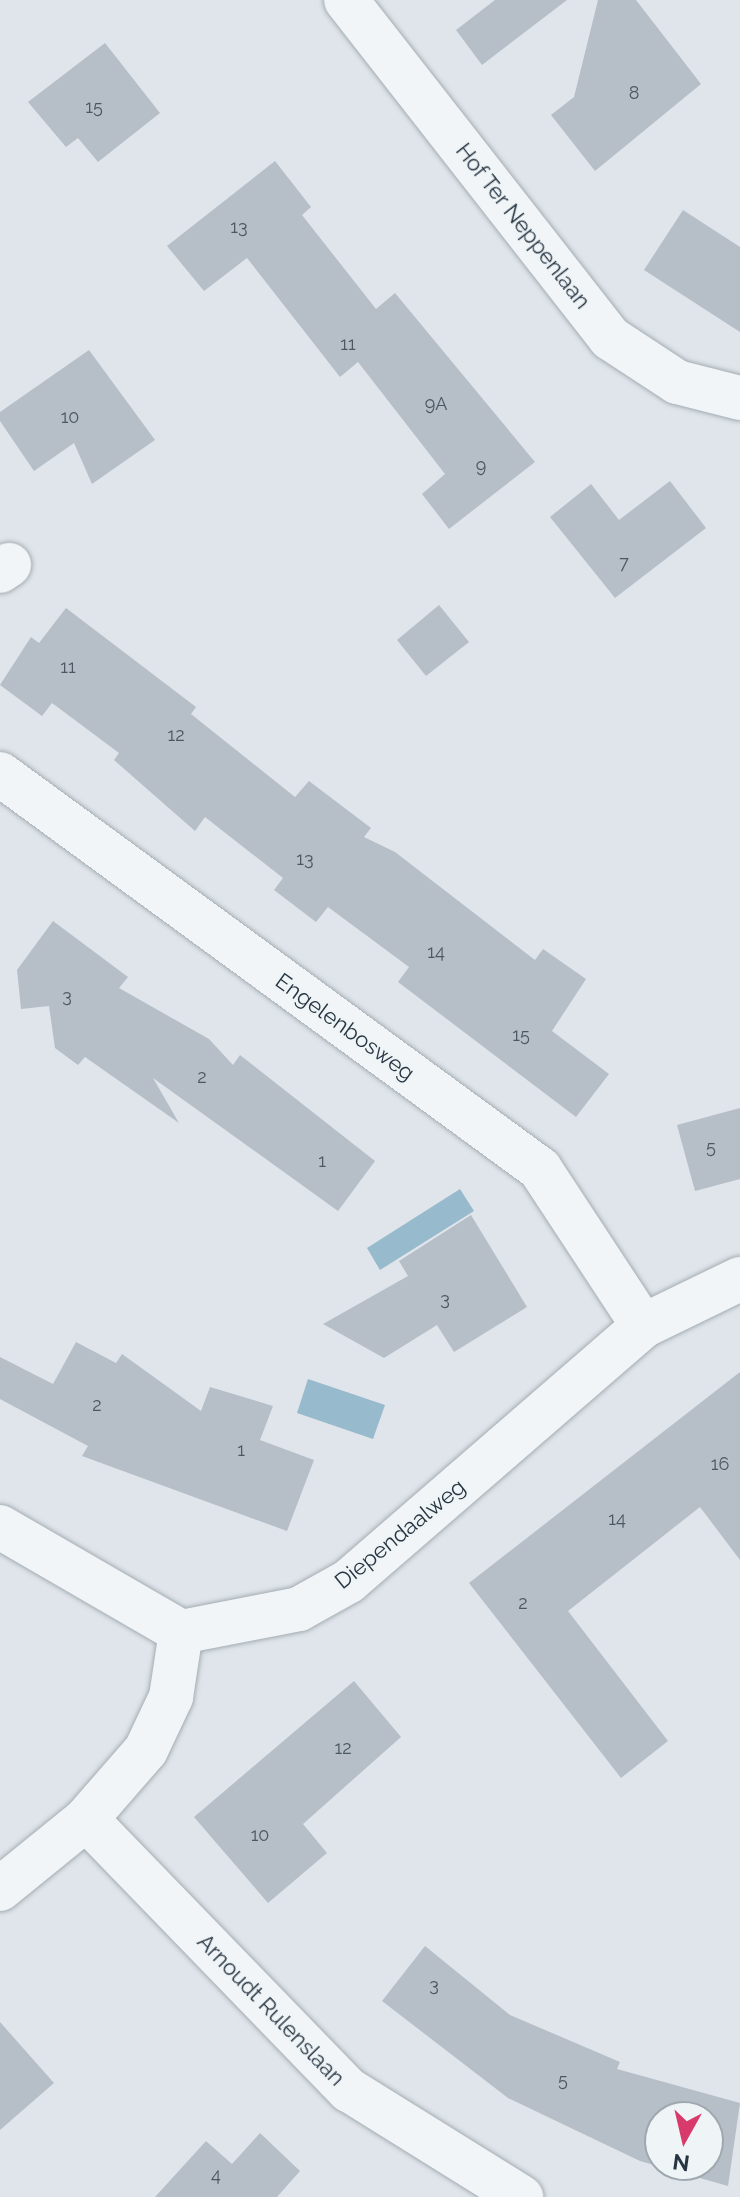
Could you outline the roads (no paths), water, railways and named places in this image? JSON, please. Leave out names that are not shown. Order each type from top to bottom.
[{"type":"street","name":"Hof Ter Neppenlaan","points":[[346,0],[610,338],[677,382],[740,398]]},
{"type":"street","name":"Engelenbosweg","points":[[0,774],[540,1169],[643,1326]]},
{"type":"street","name":"Diependaalweg","points":[[181,1632],[299,1609],[349,1581],[643,1326],[740,1279]]},
{"type":"street","points":[[0,1527],[181,1632],[171,1697],[146,1750],[86,1819],[0,1889]]},
{"type":"street","name":"Arnoudt Rulenslaan","points":[[86,1819],[349,2090],[521,2197]]},
{"type":"water","points":[[460,1189],[474,1211],[380,1270],[367,1248]]},
{"type":"water","points":[[308,1379],[385,1405],[373,1439],[297,1413]]}]
